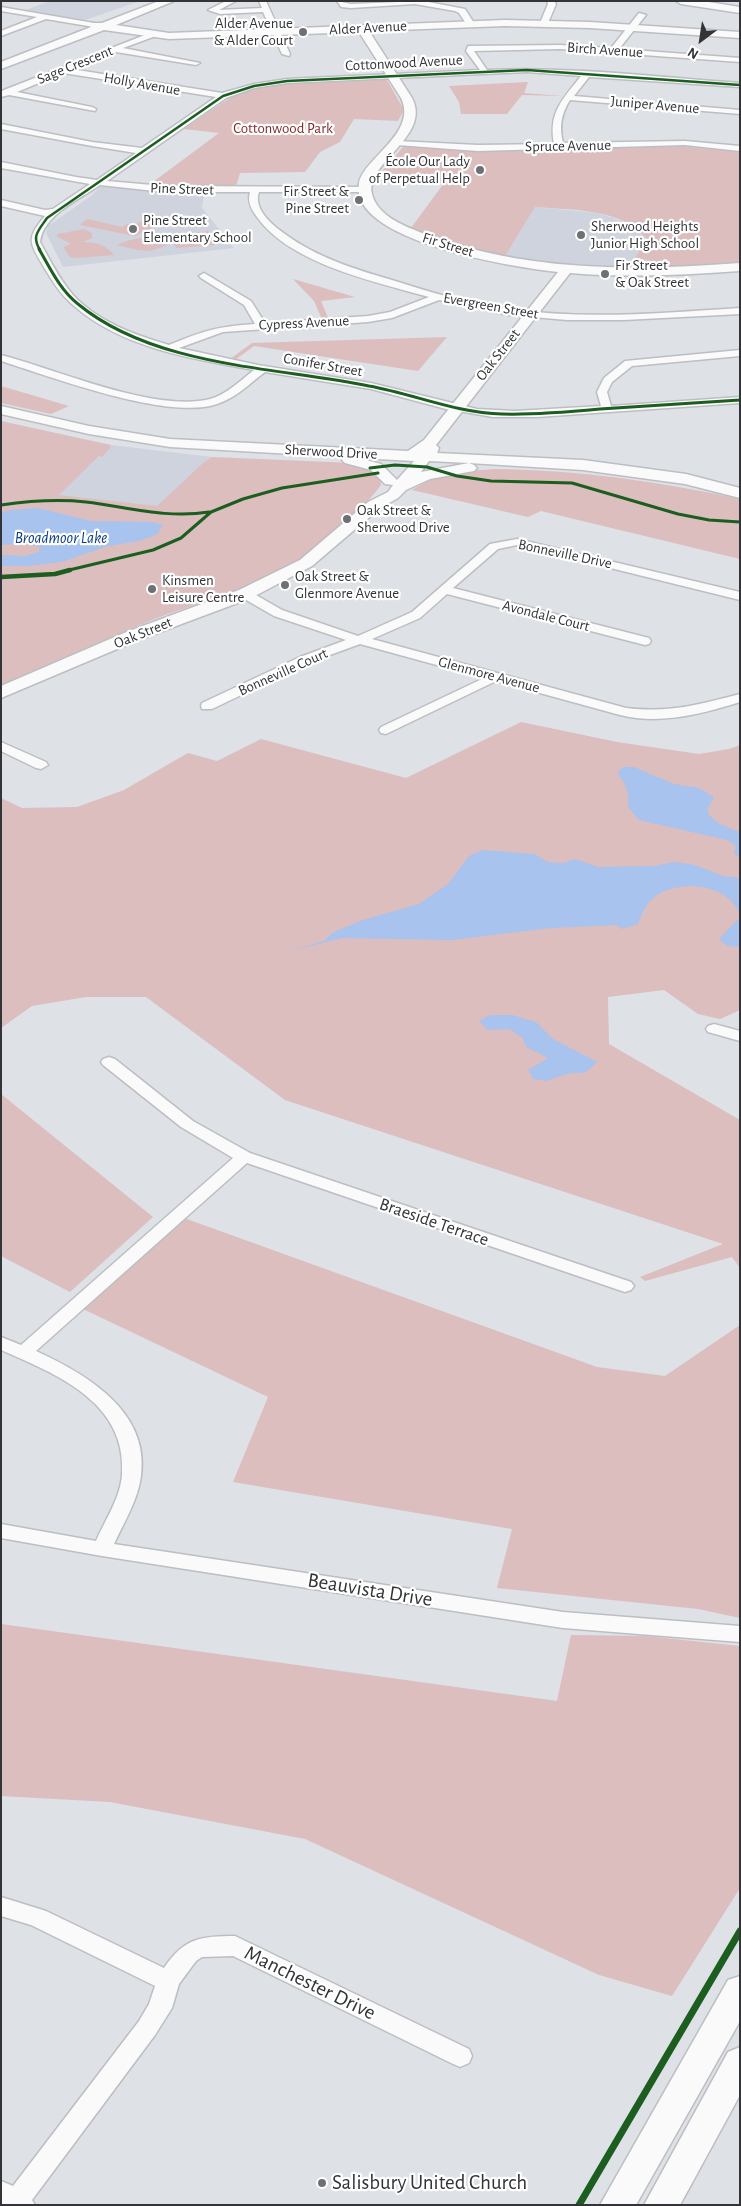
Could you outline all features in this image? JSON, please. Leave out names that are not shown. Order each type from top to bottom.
[{"type":"street","points":[[1,66],[75,35],[101,30],[109,24],[156,1]]},
{"type":"street","points":[[1,61],[169,1]]},
{"type":"street","points":[[233,1],[212,10],[220,12],[266,10]]},
{"type":"street","points":[[262,1],[286,54]]},
{"type":"street","points":[[340,1],[344,5],[351,6],[412,2],[460,10],[470,23]]},
{"type":"street","points":[[544,23],[552,4],[550,1]]},
{"type":"street","points":[[681,1],[740,10]]},
{"type":"street","points":[[710,1],[740,5]]},
{"type":"street","points":[[734,1],[740,5]]},
{"type":"street","name":"Alder Avenue","points":[[1,9],[74,22],[109,24],[150,34],[181,36],[470,23],[544,23],[738,34]]},
{"type":"street","points":[[614,50],[642,15]]},
{"type":"street","points":[[1,34],[47,16]]},
{"type":"street","points":[[74,22],[109,24]]},
{"type":"street","points":[[74,22],[81,26],[75,35]]},
{"type":"street","points":[[362,28],[408,103],[407,120],[397,143],[371,172],[364,185],[365,189]]},
{"type":"street","name":"Sage Crescent","points":[[4,94],[150,34]]},
{"type":"street","name":"Birch Avenue","points":[[484,72],[470,51],[471,48],[528,46],[614,50],[740,60]]},
{"type":"street","points":[[114,49],[196,63]]},
{"type":"street","name":"Holly Avenue","points":[[61,70],[223,96]]},
{"type":"street","name":"Cottonwood Avenue","points":[[98,182],[223,96],[261,83],[534,70],[740,85]]},
{"type":"street","points":[[559,146],[555,122],[562,108],[588,73]]},
{"type":"street","points":[[4,94],[92,109]]},
{"type":"street","name":"Juniper Avenue","points":[[570,98],[740,112]]},
{"type":"street","points":[[1,126],[102,146],[142,151]]},
{"type":"street","name":"Spruce Avenue","points":[[397,143],[478,148],[685,144],[740,149]]},
{"type":"street","name":"Pine Street","points":[[1,165],[76,180],[164,189],[365,189]]},
{"type":"street","name":"Conifer Street","points":[[98,182],[47,218],[41,225],[35,242],[69,296],[90,314],[120,331],[171,348],[227,363],[371,386],[456,409],[511,414],[740,400]]},
{"type":"street","name":"Fir Street","points":[[365,189],[368,199],[379,215],[398,227],[432,242],[492,258],[567,269],[651,272],[740,267]]},
{"type":"street","name":"Evergreen Street","points":[[254,190],[253,199],[260,216],[280,235],[300,249],[350,270],[438,297],[493,309],[598,319],[627,319],[740,311]]},
{"type":"street","points":[[1,203],[45,213],[55,212]]},
{"type":"street","name":"Oak Street","points":[[1,693],[130,637],[245,594],[306,563],[379,502],[393,495],[395,484],[567,269]]},
{"type":"street","points":[[204,276],[248,304],[261,325]]},
{"type":"street","name":"Cypress Avenue","points":[[171,348],[207,333],[232,327],[368,319],[392,315],[438,297]]},
{"type":"street","points":[[607,409],[602,392],[608,380],[629,363],[642,360],[740,353]]},
{"type":"street","points":[[1,358],[111,390],[170,404],[196,406],[222,398],[264,368]]},
{"type":"street","name":"Sherwood Drive","points":[[1,410],[89,430],[170,443],[583,465],[686,479],[740,493]]},
{"type":"street","name":"Sherwood Drive","points":[[1,415],[116,441],[143,445],[224,453],[344,459],[419,456],[485,466],[610,474],[721,489]]},
{"type":"street","points":[[344,459],[376,467],[395,484],[426,475],[485,466]]},
{"type":"street","name":"Bonneville Drive","points":[[359,640],[416,615],[494,546],[518,542],[740,596]]},
{"type":"street","name":"Avondale Court","points":[[446,590],[645,641]]},
{"type":"street","name":"Glenmore Avenue","points":[[245,594],[293,618],[359,640],[601,706],[649,716],[687,713],[740,698]]},
{"type":"street","name":"Bonneville Court","points":[[208,706],[304,660],[359,640]]},
{"type":"street","points":[[386,730],[485,683],[494,676]]},
{"type":"street","points":[[1,746],[41,765]]},
{"type":"street","points":[[714,1029],[740,1036]]},
{"type":"street","name":"Braeside Terrace","points":[[109,1062],[187,1124],[244,1158],[624,1286]]},
{"type":"street","points":[[23,1353],[244,1158]]},
{"type":"street","points":[[1,1343],[67,1373],[97,1393],[115,1412],[130,1441],[132,1475],[102,1549]]},
{"type":"street","name":"Beauvista Drive","points":[[1,1531],[102,1549],[563,1620],[740,1634]]},
{"type":"street","points":[[1,1906],[38,1918],[168,1981]]},
{"type":"street","name":"Manchester Drive","points":[[13,2199],[147,2028],[160,2008],[168,1981],[185,1956],[204,1946],[235,1946],[460,2056]]},
{"type":"street","points":[[617,2205],[740,1990]]},
{"type":"street","points":[[661,2205],[740,2062]]},
{"type":"shaded area","points":[[50,1],[140,1],[85,20],[26,10]]},
{"type":"shaded area","name":"Pine Street Elementary School","points":[[100,187],[204,193],[202,208],[234,248],[63,267],[46,233],[48,226],[91,196]]},
{"type":"shaded area","name":"Sherwood Heights Junior High School","points":[[535,207],[598,213],[625,222],[641,231],[647,239],[628,269],[504,258]]},
{"type":"shaded area","points":[[111,445],[212,457],[160,509],[58,495]]},
{"type":"green space","name":"Cottonwood Park","points":[[383,78],[387,80],[404,110],[398,121],[354,119],[340,142],[320,152],[305,172],[240,173],[236,186],[149,185],[219,133],[184,129],[236,95],[258,87],[275,84],[331,79]]},
{"type":"green space","points":[[528,82],[524,93],[563,96],[522,95],[507,114],[461,114],[459,102],[449,86]]},
{"type":"green space","points":[[680,146],[740,152],[740,264],[628,269],[647,239],[624,221],[595,212],[580,210],[535,207],[504,258],[445,242],[411,228],[444,183],[378,176],[403,147],[477,151],[543,151],[555,148]]},
{"type":"green space","points":[[156,215],[172,218],[135,236],[80,225],[87,219],[122,227],[127,224],[132,226]]},
{"type":"green space","points":[[84,229],[92,233],[92,238],[83,242],[100,245],[114,255],[70,257],[63,247],[71,244],[56,236]]},
{"type":"green space","points":[[208,231],[217,243],[214,245],[176,248],[173,242],[157,249],[145,251],[117,245],[145,238],[173,241],[175,236]]},
{"type":"green space","points":[[293,279],[355,297],[321,301],[328,318],[322,319],[314,301]]},
{"type":"green space","points":[[447,337],[418,371],[254,346],[235,360],[230,359],[252,343]]},
{"type":"green space","points":[[1,386],[69,406],[51,414],[1,403]]},
{"type":"green space","points":[[1,421],[111,445],[102,457],[99,456],[59,495],[157,506],[203,463],[212,457],[353,463],[372,470],[380,476],[381,485],[336,532],[284,570],[235,591],[152,620],[1,685]]},
{"type":"green space","points":[[498,469],[590,474],[680,487],[740,499],[740,559],[541,511],[528,517],[412,490],[423,483],[443,475],[463,471]]},
{"type":"green space","points":[[521,722],[617,742],[699,754],[729,749],[740,745],[740,1010],[720,1019],[698,1014],[664,990],[608,997],[609,1044],[740,1120],[740,1268],[732,1257],[645,1281],[640,1277],[723,1244],[285,1100],[146,997],[86,997],[32,1006],[1,1028],[1,798],[22,808],[77,807],[124,790],[188,753],[217,761],[261,739],[406,778]]},
{"type":"green space","points":[[1,1094],[153,1217],[70,1292],[1,1256]]},
{"type":"green space","points":[[184,1218],[597,1367],[665,1376],[740,1325],[740,1618],[698,1609],[497,1588],[512,1529],[233,1482],[268,1397],[83,1309]]},
{"type":"green space","points":[[1,1624],[557,1701],[571,1635],[646,1636],[740,1646],[740,1888],[672,1996],[599,1975],[305,1839],[110,1802],[1,1796]]},
{"type":"water","name":"Broadmoor Lake","points":[[38,508],[91,521],[152,522],[163,525],[157,534],[140,541],[108,546],[62,562],[28,566],[1,566],[1,555],[24,556],[39,552],[40,547],[25,543],[1,545],[1,513],[10,510]]},
{"type":"water","points":[[623,767],[634,767],[674,784],[699,788],[714,797],[707,810],[716,821],[740,832],[740,857],[734,853],[736,846],[727,840],[639,820],[628,807],[627,789],[617,773]]},
{"type":"water","points":[[482,850],[534,854],[548,862],[564,863],[575,859],[598,867],[652,866],[676,862],[695,865],[723,876],[740,878],[740,916],[735,905],[727,897],[716,891],[692,886],[679,887],[657,895],[645,908],[638,924],[622,929],[617,925],[551,928],[452,940],[342,938],[288,952],[324,941],[334,932],[363,920],[419,904],[448,884],[469,856]]},
{"type":"water","points":[[740,917],[740,947],[727,946],[719,939]]},
{"type":"water","points":[[490,1015],[512,1015],[536,1022],[553,1039],[597,1062],[586,1072],[566,1074],[547,1081],[533,1079],[528,1070],[548,1058],[526,1047],[523,1038],[509,1029],[488,1030],[479,1021]]},
{"type":"cycle path","points":[[740,85],[527,70],[287,81],[254,86],[223,96],[47,218],[36,235],[35,242],[54,275],[77,304],[105,323],[138,339],[176,351],[258,368],[371,386],[446,406],[493,414],[537,414],[740,400]]},
{"type":"cycle path","points":[[370,468],[395,465],[427,467],[457,476],[491,481],[572,483],[678,514],[709,520],[740,522]]},
{"type":"cycle path","points":[[1,577],[55,574],[153,550],[181,538],[211,512],[243,499],[282,488],[378,473]]},
{"type":"cycle path","points":[[1,505],[65,500],[163,514],[178,515],[209,512]]},
{"type":"cycle path","points":[[579,2205],[740,1931]]},
{"type":"place","name":"Alder Avenue & Alder Court","points":[[303,32]]},
{"type":"place","name":"École Our Lady of Perpetual Help","points":[[480,170]]},
{"type":"place","name":"Fir Street & Pine Street","points":[[359,200]]},
{"type":"place","name":"Pine Street Elementary School","points":[[133,229]]},
{"type":"place","name":"Sherwood Heights Junior High School","points":[[581,235]]},
{"type":"place","name":"Fir Street & Oak Street","points":[[605,274]]},
{"type":"place","name":"Oak Street & Sherwood Drive","points":[[347,519]]},
{"type":"place","name":"Oak Street & Glenmore Avenue","points":[[285,585]]},
{"type":"place","name":"Kinsmen Leisure Centre","points":[[152,589]]},
{"type":"place","name":"Salisbury United Church","points":[[322,2183]]}]
